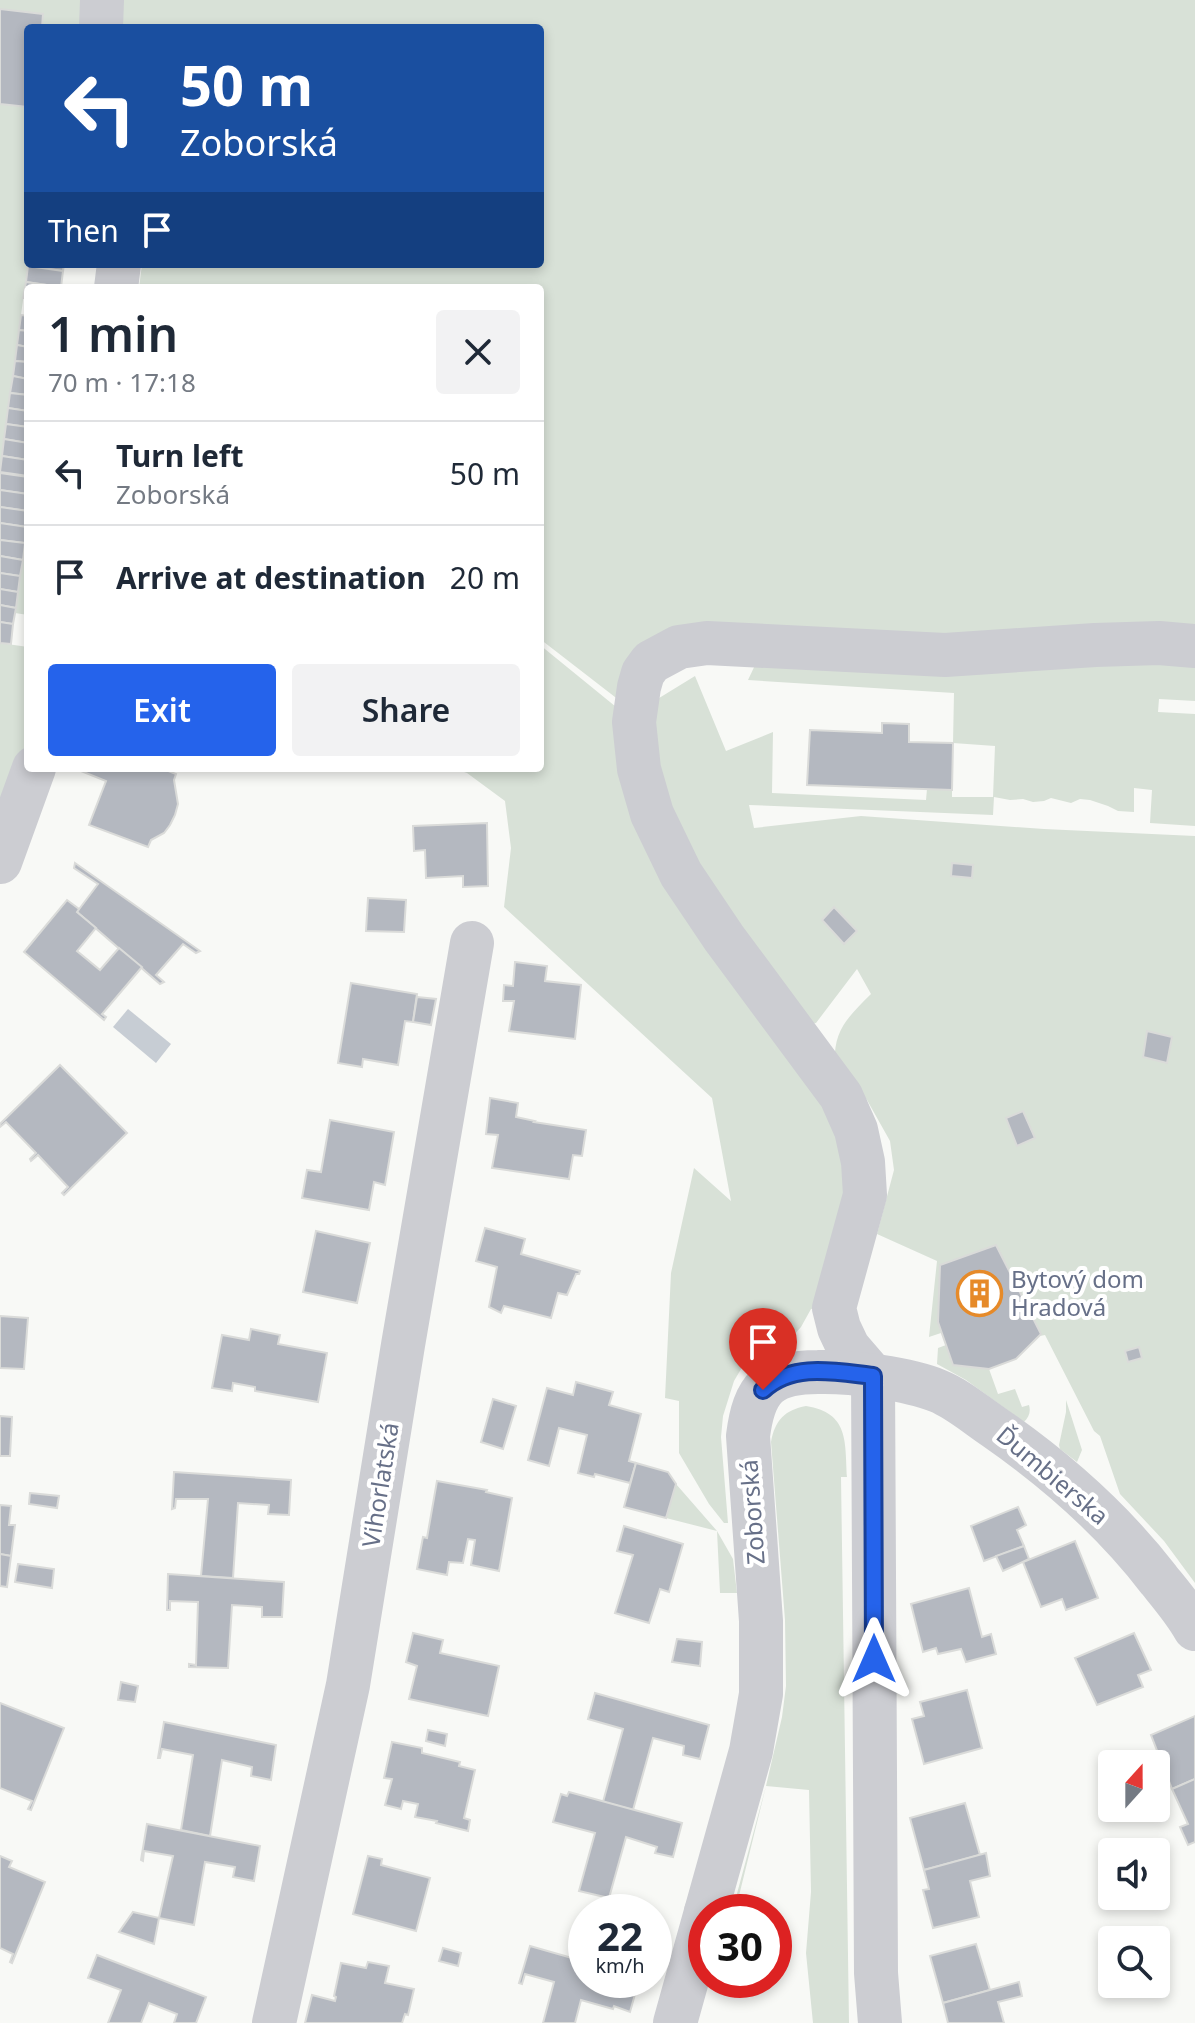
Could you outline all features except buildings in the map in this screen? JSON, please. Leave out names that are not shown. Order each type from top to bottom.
[{"type":"street","points":[[101,24],[102,0]]},
{"type":"street","points":[[880,2023],[876,1973],[873,1376],[848,1347],[834,1308],[865,1195],[863,1162],[856,1130],[841,1096],[724,938],[681,874],[652,814],[639,769],[634,722],[639,687],[643,673],[651,662],[679,647],[707,643],[945,655],[1095,645],[1159,643],[1195,646]]},
{"type":"street","points":[[0,862],[33,772]]},
{"type":"street","name":"Vihorlatská","points":[[274,2023],[348,1685],[472,943]]},
{"type":"street","name":"Zoborská","points":[[711,1894],[751,1751],[761,1694],[761,1621],[748,1452],[750,1417],[763,1390],[775,1379],[789,1374],[833,1371],[873,1376]]},
{"type":"street","name":"Ďumbierska","points":[[873,1376],[939,1391],[1016,1442],[1092,1505],[1138,1553],[1195,1629]]},
{"type":"street","name":"Zoborská","points":[[675,2023],[688,1976]]},
{"type":"shaded area","points":[[0,0],[1195,0],[1195,638],[702,636],[624,704],[544,642],[544,284],[140,284],[142,268],[544,268],[544,24],[24,24],[24,268],[27,268],[0,471]]},
{"type":"shaded area","points":[[24,550],[24,614],[15,613]]},
{"type":"shaded area","points":[[0,643],[24,646],[24,759],[0,816]]},
{"type":"shaded area","points":[[544,648],[621,711],[630,762],[832,1116],[850,1188],[817,1308],[811,1309],[793,1336],[744,1364],[734,1381],[723,1416],[721,1437],[728,1523],[724,1523],[709,1504],[679,1453],[679,1401],[665,1398],[671,1273],[694,1168],[731,1201],[712,1098],[504,907],[511,848],[505,801],[464,772],[544,772]]},
{"type":"shaded area","points":[[1195,652],[1195,701],[1159,699],[1158,712],[1195,714],[1195,826],[1150,823],[1152,790],[1134,788],[1134,812],[1118,811],[1090,800],[1080,799],[1071,803],[1051,798],[1033,802],[994,797],[993,815],[749,805],[754,828],[861,816],[1195,836],[1195,1583],[1164,1541],[1120,1494],[1100,1436],[1094,1431],[1045,1335],[1040,1336],[996,1245],[941,1265],[938,1322],[941,1333],[929,1337],[937,1261],[877,1234],[894,1170],[890,1141],[867,1100],[835,1073],[836,1047],[842,1028],[871,994],[857,969],[816,1023],[805,1025],[656,803],[651,703],[695,676],[726,751],[773,732],[772,793],[926,800],[927,789],[952,790],[952,797],[993,797],[995,746],[953,743],[954,693],[748,680],[757,661]]},
{"type":"shaded area","points":[[128,1009],[171,1044],[156,1063],[113,1027]]},
{"type":"shaded area","points":[[946,1345],[953,1365],[989,1369],[998,1394],[1015,1389],[1022,1407],[1029,1405],[1029,1414],[1024,1422],[966,1380],[937,1364],[938,1348]]},
{"type":"shaded area","points":[[1066,1400],[1082,1450],[1077,1462],[1059,1445]]},
{"type":"shaded area","points":[[806,1406],[830,1415],[837,1422],[846,1452],[847,1477],[841,1477],[849,2023],[813,2023],[806,1953],[811,1892],[809,1790],[766,1786],[786,1686],[785,1620],[771,1442],[782,1417]]},
{"type":"shaded area","points":[[676,1484],[717,1531],[666,1518]]},
{"type":"shaded area","points":[[717,1531],[733,1559],[737,1593],[720,1593]]},
{"type":"shaded area","points":[[766,1786],[739,1894],[737,1894]]},
{"type":"place","name":"Bytový dom Hradová","points":[[980,1294]]},
{"type":"route","points":[[763,1390],[775,1379],[789,1374],[833,1371],[873,1376],[874,1659]]}]
